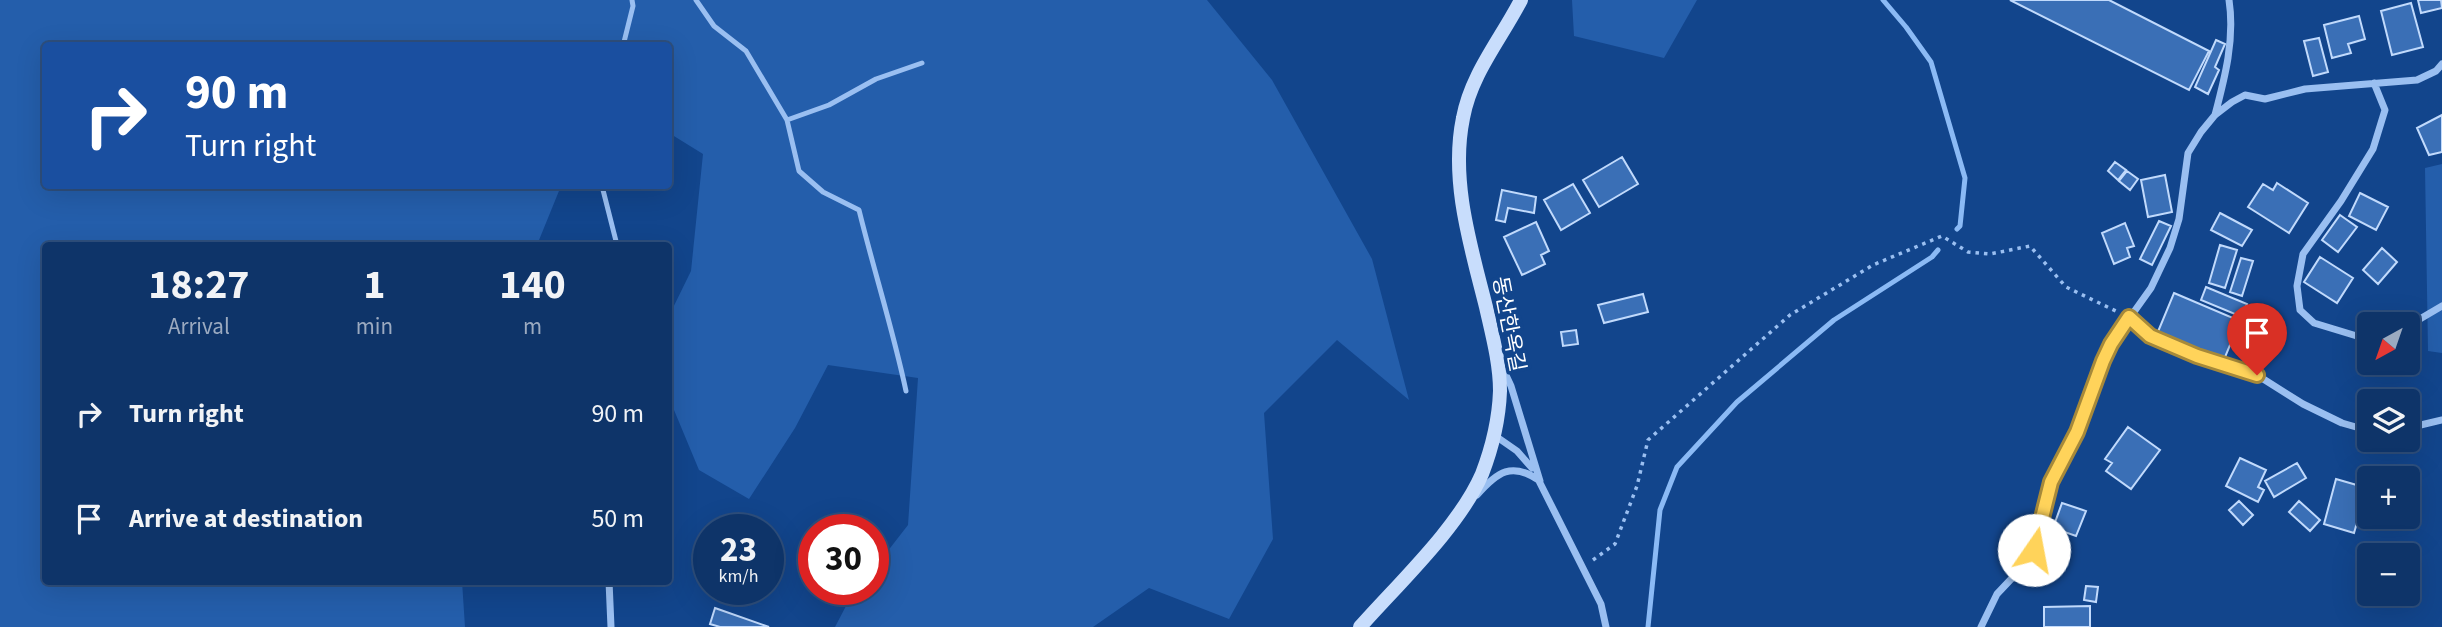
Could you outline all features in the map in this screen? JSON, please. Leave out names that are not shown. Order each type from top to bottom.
[{"type":"street","name":"동산한옥길","points":[[1360,627],[1458,517],[1482,473],[1493,434],[1500,391],[1497,357],[1462,195],[1462,121],[1468,96],[1480,70],[1521,0]]},
{"type":"street","points":[[2215,115],[2229,64],[2229,0]]},
{"type":"street","points":[[1981,627],[1997,594],[2030,559],[2051,482],[2077,432],[2103,361],[2111,344],[2151,288],[2170,248],[2179,219],[2188,153],[2201,132],[2215,115],[2245,96],[2265,99],[2305,89],[2417,80],[2436,71],[2442,64]]},
{"type":"street","points":[[2357,336],[2314,323],[2300,310],[2297,286],[2303,254],[2341,201],[2373,149],[2385,110],[2374,83]]},
{"type":"street","points":[[2420,319],[2442,306]]},
{"type":"street","points":[[2129,317],[2150,336],[2197,356],[2257,375],[2303,404],[2357,427]]},
{"type":"street","points":[[1497,357],[1511,386],[1540,481]]},
{"type":"street","points":[[2420,425],[2442,420]]},
{"type":"street","points":[[1493,434],[1527,460],[1540,481],[1601,604],[1605,627]]},
{"type":"street","points":[[1458,517],[1490,480],[1503,472],[1518,470],[1540,481]]},
{"type":"street","points":[[609,585],[611,627]]},
{"type":"lane","points":[[624,42],[633,6],[632,0]]},
{"type":"lane","points":[[696,0],[714,26],[746,51],[787,120],[799,171],[823,192],[859,210],[875,278],[897,345],[906,391]]},
{"type":"lane","points":[[787,120],[829,105],[876,79],[922,63]]},
{"type":"lane","points":[[603,189],[617,242]]},
{"type":"path","points":[[1583,568],[1615,544],[1637,486],[1648,440],[1790,315],[1873,264],[1942,236],[1968,252],[1990,254],[2030,246],[2066,287],[2129,317]]},
{"type":"shaded area","points":[[0,0],[1207,0],[1272,80],[1372,259],[1409,400],[1337,340],[1264,413],[1273,539],[1229,619],[1149,588],[1093,627],[835,627],[847,605],[889,605],[889,549],[908,525],[918,378],[828,365],[795,428],[749,499],[699,470],[672,405],[672,310],[691,271],[703,154],[672,135],[672,42],[42,42],[42,189],[560,189],[538,242],[42,242],[42,585],[462,585],[465,627],[0,627]]},
{"type":"shaded area","points":[[1572,0],[1697,0],[1664,58],[1574,36]]},
{"type":"shaded area","points":[[2442,164],[2442,353],[2428,351],[2425,168]]},
{"type":"building","points":[[2010,0],[2109,0],[2209,51],[2189,90]]},
{"type":"building","points":[[2418,0],[2441,0],[2442,8],[2421,13]]},
{"type":"building","points":[[2411,3],[2423,47],[2392,55],[2381,11]]},
{"type":"building","points":[[2359,16],[2365,39],[2348,44],[2351,53],[2332,58],[2324,25]]},
{"type":"building","points":[[2319,38],[2328,72],[2313,76],[2304,41]]},
{"type":"building","points":[[2216,40],[2225,44],[2215,67],[2219,70],[2208,94],[2195,87]]},
{"type":"building","points":[[2442,115],[2442,152],[2429,155],[2417,128]]},
{"type":"building","points":[[1622,157],[1638,184],[1599,207],[1583,180]]},
{"type":"building","points":[[2115,162],[2126,170],[2118,180],[2108,171]]},
{"type":"building","points":[[2127,171],[2138,179],[2130,190],[2119,181]]},
{"type":"building","points":[[2165,175],[2172,212],[2148,217],[2141,180]]},
{"type":"building","points":[[2277,183],[2308,203],[2289,233],[2248,207],[2263,184],[2273,190]]},
{"type":"building","points":[[1573,184],[1590,213],[1561,230],[1544,200]]},
{"type":"building","points":[[1502,190],[1536,197],[1534,213],[1508,208],[1505,222],[1496,220]]},
{"type":"building","points":[[2360,193],[2388,207],[2376,230],[2349,216]]},
{"type":"building","points":[[2220,213],[2252,230],[2242,246],[2211,230]]},
{"type":"building","points":[[2340,215],[2357,227],[2338,252],[2322,240]]},
{"type":"building","points":[[2159,221],[2171,226],[2152,265],[2140,259]]},
{"type":"building","points":[[1536,222],[1549,251],[1541,255],[1545,264],[1522,275],[1504,237]]},
{"type":"building","points":[[2125,223],[2134,246],[2127,248],[2130,257],[2114,264],[2102,233]]},
{"type":"building","points":[[2220,245],[2237,250],[2225,288],[2209,283]]},
{"type":"building","points":[[2382,248],[2397,262],[2378,284],[2363,270]]},
{"type":"building","points":[[2320,257],[2353,278],[2337,303],[2304,282]]},
{"type":"building","points":[[2241,258],[2253,261],[2242,296],[2230,292]]},
{"type":"building","points":[[2206,287],[2247,304],[2242,317],[2201,300]]},
{"type":"building","points":[[2174,293],[2240,321],[2223,362],[2157,334]]},
{"type":"building","points":[[1643,294],[1648,312],[1604,323],[1598,305]]},
{"type":"building","points":[[1576,330],[1578,344],[1563,346],[1561,332]]},
{"type":"building","points":[[2128,427],[2160,450],[2131,489],[2106,471],[2112,463],[2105,459]]},
{"type":"building","points":[[2240,458],[2266,470],[2258,487],[2264,490],[2258,502],[2226,486]]},
{"type":"building","points":[[2297,463],[2306,478],[2274,497],[2265,481]]},
{"type":"building","points":[[2336,479],[2357,485],[2357,523],[2354,533],[2324,524]]},
{"type":"building","points":[[2239,501],[2253,515],[2243,525],[2229,510]]},
{"type":"building","points":[[2299,501],[2320,520],[2310,531],[2289,512]]},
{"type":"building","points":[[2062,503],[2086,511],[2076,536],[2053,528]]},
{"type":"building","points":[[2086,586],[2098,587],[2096,602],[2084,600]]},
{"type":"building","points":[[2090,606],[2090,627],[2044,627],[2044,607]]},
{"type":"building","points":[[715,608],[769,627],[720,627],[710,624]]},
{"type":"waterway","points":[[1883,0],[1931,62],[1965,178],[1960,226],[1957,229]]},
{"type":"waterway","points":[[1648,627],[1660,510],[1677,467],[1737,402],[1834,320],[1932,257],[1938,250]]},
{"type":"route","points":[[2034,550],[2051,482],[2077,432],[2111,344],[2129,317],[2150,336],[2197,356],[2257,375]]}]
